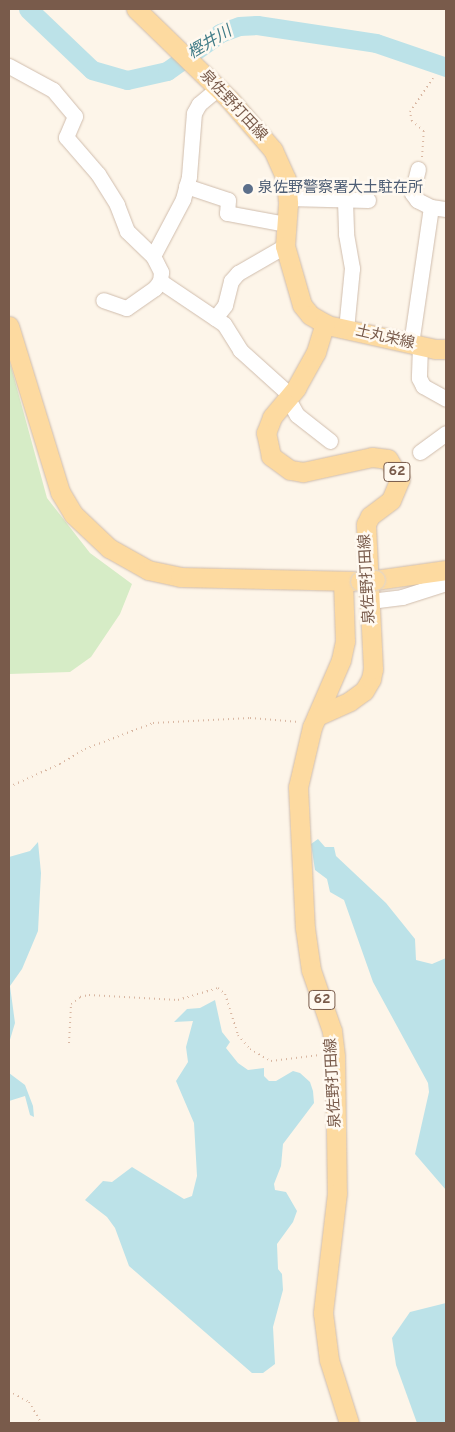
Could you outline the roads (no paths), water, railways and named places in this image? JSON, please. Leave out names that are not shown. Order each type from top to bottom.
[{"type":"main road","name":"泉佐野打田線","points":[[136,9],[212,82],[273,150],[286,179],[288,198],[285,246],[302,304],[310,315],[324,323],[316,352],[289,397],[272,417],[266,433],[271,456],[290,470],[316,470],[372,456],[388,459],[395,467],[400,479],[397,491],[366,524],[370,601],[371,679],[364,691],[315,719]]},
{"type":"main road","name":"土丸栄線","points":[[324,323],[416,345],[446,348]]},
{"type":"main road","name":"泉佐野打田線","points":[[9,326],[60,492],[73,514],[109,548],[148,570],[180,577],[359,581],[341,660],[315,719],[298,787],[304,909],[311,970],[332,1031],[335,1054],[336,1194],[323,1312],[332,1375],[349,1423]]},
{"type":"main road","points":[[359,581],[446,570]]},
{"type":"street","points":[[9,66],[53,90],[75,116],[66,137],[98,174],[131,236],[153,256],[161,272],[160,282],[126,308],[103,300]]},
{"type":"street","points":[[153,256],[186,186],[194,113],[212,82]]},
{"type":"street","points":[[418,169],[412,193],[416,200],[431,207],[446,209]]},
{"type":"street","points":[[186,186],[228,200],[227,213],[285,224]]},
{"type":"street","points":[[288,198],[345,201],[368,200]]},
{"type":"street","points":[[345,201],[346,234],[352,268],[346,329]]},
{"type":"street","points":[[431,207],[416,345],[419,378],[423,386],[446,399]]},
{"type":"street","points":[[215,318],[225,305],[231,281],[238,273],[285,246]]},
{"type":"street","points":[[160,282],[215,318],[234,336],[240,350],[289,397],[297,415],[330,441]]},
{"type":"street","points":[[420,452],[446,433]]},
{"type":"street","points":[[370,601],[402,597],[446,583]]},
{"type":"water","points":[[318,839],[325,847],[334,847],[336,856],[386,903],[415,939],[416,960],[432,964],[446,958],[446,1190],[415,1154],[429,1092],[428,1083],[373,982],[344,900],[330,892],[327,879],[315,870],[311,844]]},
{"type":"water","points":[[38,842],[41,873],[38,931],[22,969],[10,986],[15,1023],[9,1043],[9,857],[30,851]]},
{"type":"water","points":[[215,1000],[222,1032],[230,1042],[226,1048],[238,1063],[248,1070],[264,1068],[264,1076],[269,1081],[276,1081],[293,1071],[300,1073],[310,1082],[313,1091],[314,1103],[283,1144],[281,1166],[274,1184],[275,1190],[286,1192],[297,1211],[293,1222],[277,1244],[278,1269],[282,1274],[283,1290],[273,1327],[275,1364],[263,1373],[252,1373],[129,1266],[115,1228],[107,1217],[85,1200],[103,1181],[112,1182],[132,1167],[184,1199],[192,1196],[197,1176],[194,1123],[176,1081],[188,1062],[186,1047],[193,1021],[174,1022],[187,1009],[200,1008]]},
{"type":"water","points":[[9,1073],[25,1085],[33,1106],[34,1117],[30,1115],[25,1096],[9,1101]]},
{"type":"water","points":[[446,1303],[446,1423],[417,1423],[396,1365],[392,1338],[410,1312]]},
{"type":"waterway","name":"樫井川","points":[[28,9],[92,70],[127,80],[167,71],[220,33],[239,26],[257,25],[376,43],[446,67]]},
{"type":"place","name":"泉佐野警察署大土駐在所","points":[[248,189]]}]
